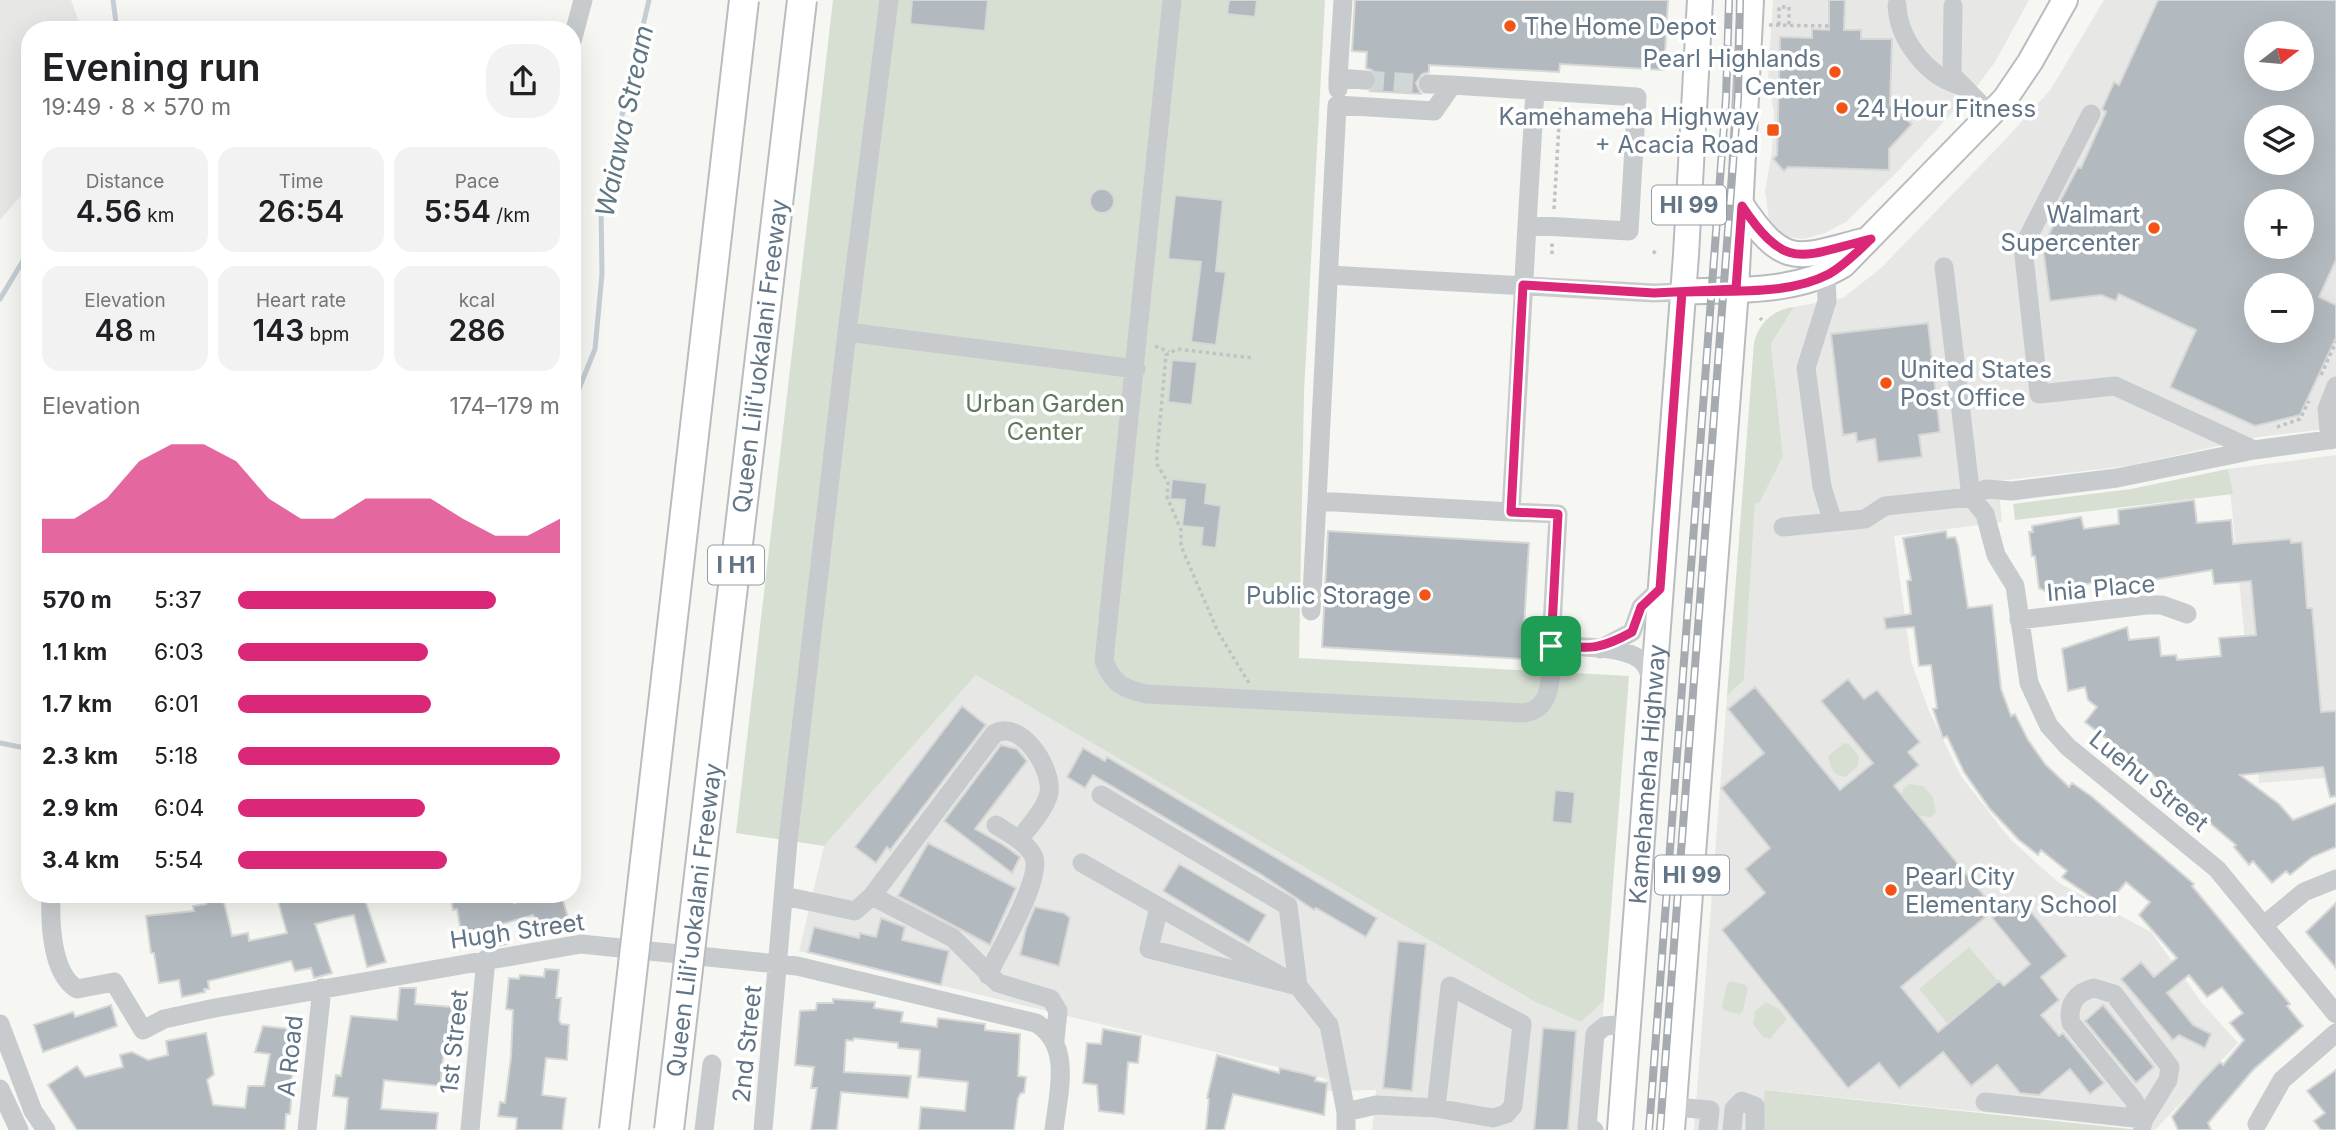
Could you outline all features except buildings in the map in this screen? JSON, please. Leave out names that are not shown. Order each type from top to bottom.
[{"type":"highway","name":"I H1","points":[[614,1130],[744,0]]},
{"type":"highway","name":"Queen Liliʻuokalani Freeway","points":[[670,1130],[802,0]]},
{"type":"main road","name":"Kamehameha Highway","points":[[1620,1130],[1682,292],[1700,0]]},
{"type":"main road","name":"HI 99","points":[[1673,1119],[1742,206],[1751,0]]},
{"type":"main road","points":[[1682,292],[1795,284],[1826,275],[1843,265],[1991,115],[2019,81],[2065,0]]},
{"type":"main road","points":[[1742,206],[1760,234],[1778,250],[1790,255],[1805,255],[1871,239]]},
{"type":"street","points":[[577,21],[583,0]]},
{"type":"street","name":"2nd Street","points":[[763,1130],[784,896],[847,332],[889,0]]},
{"type":"street","points":[[1172,0],[1104,661],[1111,680],[1123,688],[1146,694],[1534,711],[1544,704],[1549,692],[1558,514],[1317,501]]},
{"type":"street","points":[[1311,611],[1343,0]]},
{"type":"street","points":[[1897,5],[1905,33],[1918,56],[1942,80],[1959,85]]},
{"type":"street","points":[[1953,6],[1952,75],[1991,115]]},
{"type":"street","points":[[1338,78],[1366,80]]},
{"type":"street","points":[[1428,84],[1637,97],[1629,231],[1527,225]]},
{"type":"street","points":[[1337,105],[1434,111],[1452,85]]},
{"type":"street","points":[[1511,512],[1535,91]]},
{"type":"street","points":[[2091,114],[2023,247],[2039,394],[2115,386],[2254,450]]},
{"type":"street","points":[[1944,267],[1971,497]]},
{"type":"street","points":[[1329,275],[1682,292]]},
{"type":"street","points":[[1826,275],[1827,301],[1806,368],[1822,487],[1833,522]]},
{"type":"street","points":[[847,332],[1136,369]]},
{"type":"street","points":[[1783,527],[1866,519],[1885,506],[1971,497],[1986,489],[2012,491],[2117,478],[2254,450],[2333,439],[2326,385]]},
{"type":"street","name":"Luehu Street","points":[[1971,497],[1986,514],[1996,555],[2014,586],[2029,683],[2049,726],[2068,747],[2207,859],[2336,1013]]},
{"type":"street","points":[[1600,649],[1632,632],[1641,607],[1660,589]]},
{"type":"street","name":"Inia Place","points":[[2019,620],[2146,605],[2162,605],[2187,614]]},
{"type":"street","points":[[1551,646],[1600,649],[1639,659],[1645,663],[1653,682]]},
{"type":"street","points":[[784,896],[855,911],[872,896],[1000,730],[1014,732],[1034,748],[1048,777],[1050,789],[1046,803],[1019,840]]},
{"type":"street","points":[[1101,794],[1288,906],[1297,986]]},
{"type":"street","points":[[988,975],[1032,885],[1036,868],[1034,856],[1019,840],[996,825]]},
{"type":"street","points":[[1082,863],[1297,986],[1329,1024],[1346,1121],[1376,1105],[1436,1108],[1500,1124],[1513,1106],[1522,1024],[1450,986],[1436,1108]]},
{"type":"street","points":[[2264,925],[2304,892],[2336,879]]},
{"type":"street","points":[[872,896],[953,937],[998,983],[1051,999],[1058,1011],[1055,1040],[1060,1070],[1054,1130]]},
{"type":"street","name":"Hugh Street","points":[[51,903],[58,959],[67,983],[77,989],[114,982],[144,1030],[164,1018],[486,959],[593,944],[779,963],[1024,1020],[1044,1028],[1055,1040]]},
{"type":"street","points":[[1159,907],[1149,949],[1297,986]]},
{"type":"street","name":"1st Street","points":[[470,1130],[486,959]]},
{"type":"street","name":"A Road","points":[[307,1130],[322,988]]},
{"type":"street","points":[[2086,989],[2102,989],[2114,994],[2170,1067],[2168,1080],[2142,1124],[2133,1099],[2071,1023],[2070,1007],[2079,993],[2086,989]]},
{"type":"street","points":[[0,1024],[33,1111],[46,1130]]},
{"type":"street","points":[[1588,1129],[1595,1034],[1605,1026],[1628,1024]]},
{"type":"street","points":[[2257,1124],[2282,1080],[2336,1033]]},
{"type":"street","points":[[704,1130],[712,1065]]},
{"type":"street","points":[[0,1089],[19,1130]]},
{"type":"street","points":[[1732,1130],[1734,1109],[1742,1101],[1755,1106],[1755,1130]]},
{"type":"street","points":[[1985,1102],[2142,1124]]},
{"type":"street","points":[[1673,1119],[1710,1110],[1708,1130]]},
{"type":"path","points":[[1779,25],[1779,7],[1789,7],[1789,25]]},
{"type":"path","points":[[1769,25],[1829,26]]},
{"type":"path","points":[[1553,218],[1560,107]]},
{"type":"path","points":[[2326,385],[2336,342]]},
{"type":"path","points":[[1151,346],[1163,347],[1169,352]]},
{"type":"path","points":[[1248,699],[1247,676],[1218,632],[1181,546],[1181,530],[1167,497],[1168,483],[1157,464],[1166,355],[1177,349],[1253,358]]},
{"type":"path","points":[[2276,435],[2276,428],[2300,419],[2311,396]]},
{"type":"shaded area","points":[[0,0],[71,0],[79,21],[21,21],[21,196],[0,220]]},
{"type":"shaded area","name":"Pearl Highlands Center","points":[[1773,0],[2029,0],[1995,62],[1978,85],[1899,170],[1846,222],[1825,233],[1803,239],[1788,237],[1776,229],[1769,219],[1765,191],[1772,151],[1774,112],[1768,81]]},
{"type":"shaded area","points":[[2104,0],[2336,0],[2336,428],[2258,437],[2128,466],[1998,481],[2002,522],[1894,536],[1911,661],[1929,711],[1961,776],[2010,839],[2059,883],[2151,932],[2202,1003],[2238,1043],[2155,1130],[1766,1090],[1761,1130],[1694,1130],[1727,696],[1744,680],[1755,504],[1783,456],[1771,344],[1794,307],[1843,298],[1881,268],[2051,89]]},
{"type":"shaded area","points":[[2336,455],[2336,777],[2259,783],[2228,469]]},
{"type":"shaded area","points":[[976,675],[1581,1022],[1604,1001],[1595,1130],[1372,1130],[1376,1090],[1327,1091],[1327,1079],[799,951],[824,846]]},
{"type":"green space","name":"Urban Garden Center","points":[[833,0],[1325,0],[1304,392],[1299,658],[1629,676],[1604,1001],[1581,1022],[1534,1001],[976,675],[824,846],[736,833]]},
{"type":"green space","points":[[1794,307],[1771,344],[1783,456],[1759,503],[1755,504],[1744,680],[1727,696],[1754,343],[1759,329],[1768,318]]},
{"type":"green space","points":[[2228,469],[2233,494],[2015,520],[2013,504],[2131,489]]},
{"type":"green space","points":[[1844,743],[1849,744],[1859,756],[1858,766],[1845,777],[1833,771],[1828,756]]},
{"type":"green space","points":[[1909,784],[1923,786],[1933,797],[1936,812],[1931,817],[1919,816],[1902,795],[1903,789]]},
{"type":"green space","points":[[1969,947],[1998,981],[1947,1023],[1919,989]]},
{"type":"green space","points":[[1730,981],[1748,988],[1743,1011],[1739,1014],[1725,1011],[1722,1007]]},
{"type":"green space","points":[[1766,1002],[1779,1009],[1787,1019],[1770,1039],[1763,1037],[1753,1024],[1755,1011]]},
{"type":"green space","points":[[1765,1090],[2140,1130],[1761,1130]]},
{"type":"waterway","name":"Waiawa Stream","points":[[113,0],[116,21]]},
{"type":"waterway","name":"Waiawa Stream","points":[[581,384],[595,349],[602,274],[601,205],[649,0]]},
{"type":"waterway","name":"Waiawa Stream","points":[[0,299],[21,264]]},
{"type":"waterway","name":"Waiawa Stream","points":[[0,743],[21,747]]},
{"type":"tunnel","points":[[1365,80],[1428,84]]},
{"type":"railway","points":[[1649,1130],[1726,98],[1729,0]]},
{"type":"railway","points":[[1660,1130],[1738,98],[1740,0]]},
{"type":"place","name":"The Home Depot","points":[[1510,26]]},
{"type":"place","name":"Pearl Highlands Center","points":[[1835,72]]},
{"type":"place","name":"24 Hour Fitness","points":[[1842,108]]},
{"type":"place","name":"Kamehameha Highway + Acacia Road","points":[[1773,130]]},
{"type":"place","name":"Walmart Supercenter","points":[[2154,228]]},
{"type":"place","name":"United States Post Office","points":[[1886,383]]},
{"type":"place","name":"Public Storage","points":[[1425,595]]},
{"type":"place","name":"Pearl City Elementary School","points":[[1891,890]]},
{"type":"route","points":[[1742,206],[1760,234],[1778,250],[1790,255],[1805,255],[1871,239],[1843,265],[1826,275],[1795,284],[1773,288],[1682,292],[1660,589],[1641,607],[1632,632],[1619,640],[1600,649],[1551,646],[1558,514],[1511,512],[1523,285],[1654,293],[1736,289],[1742,206]]}]
